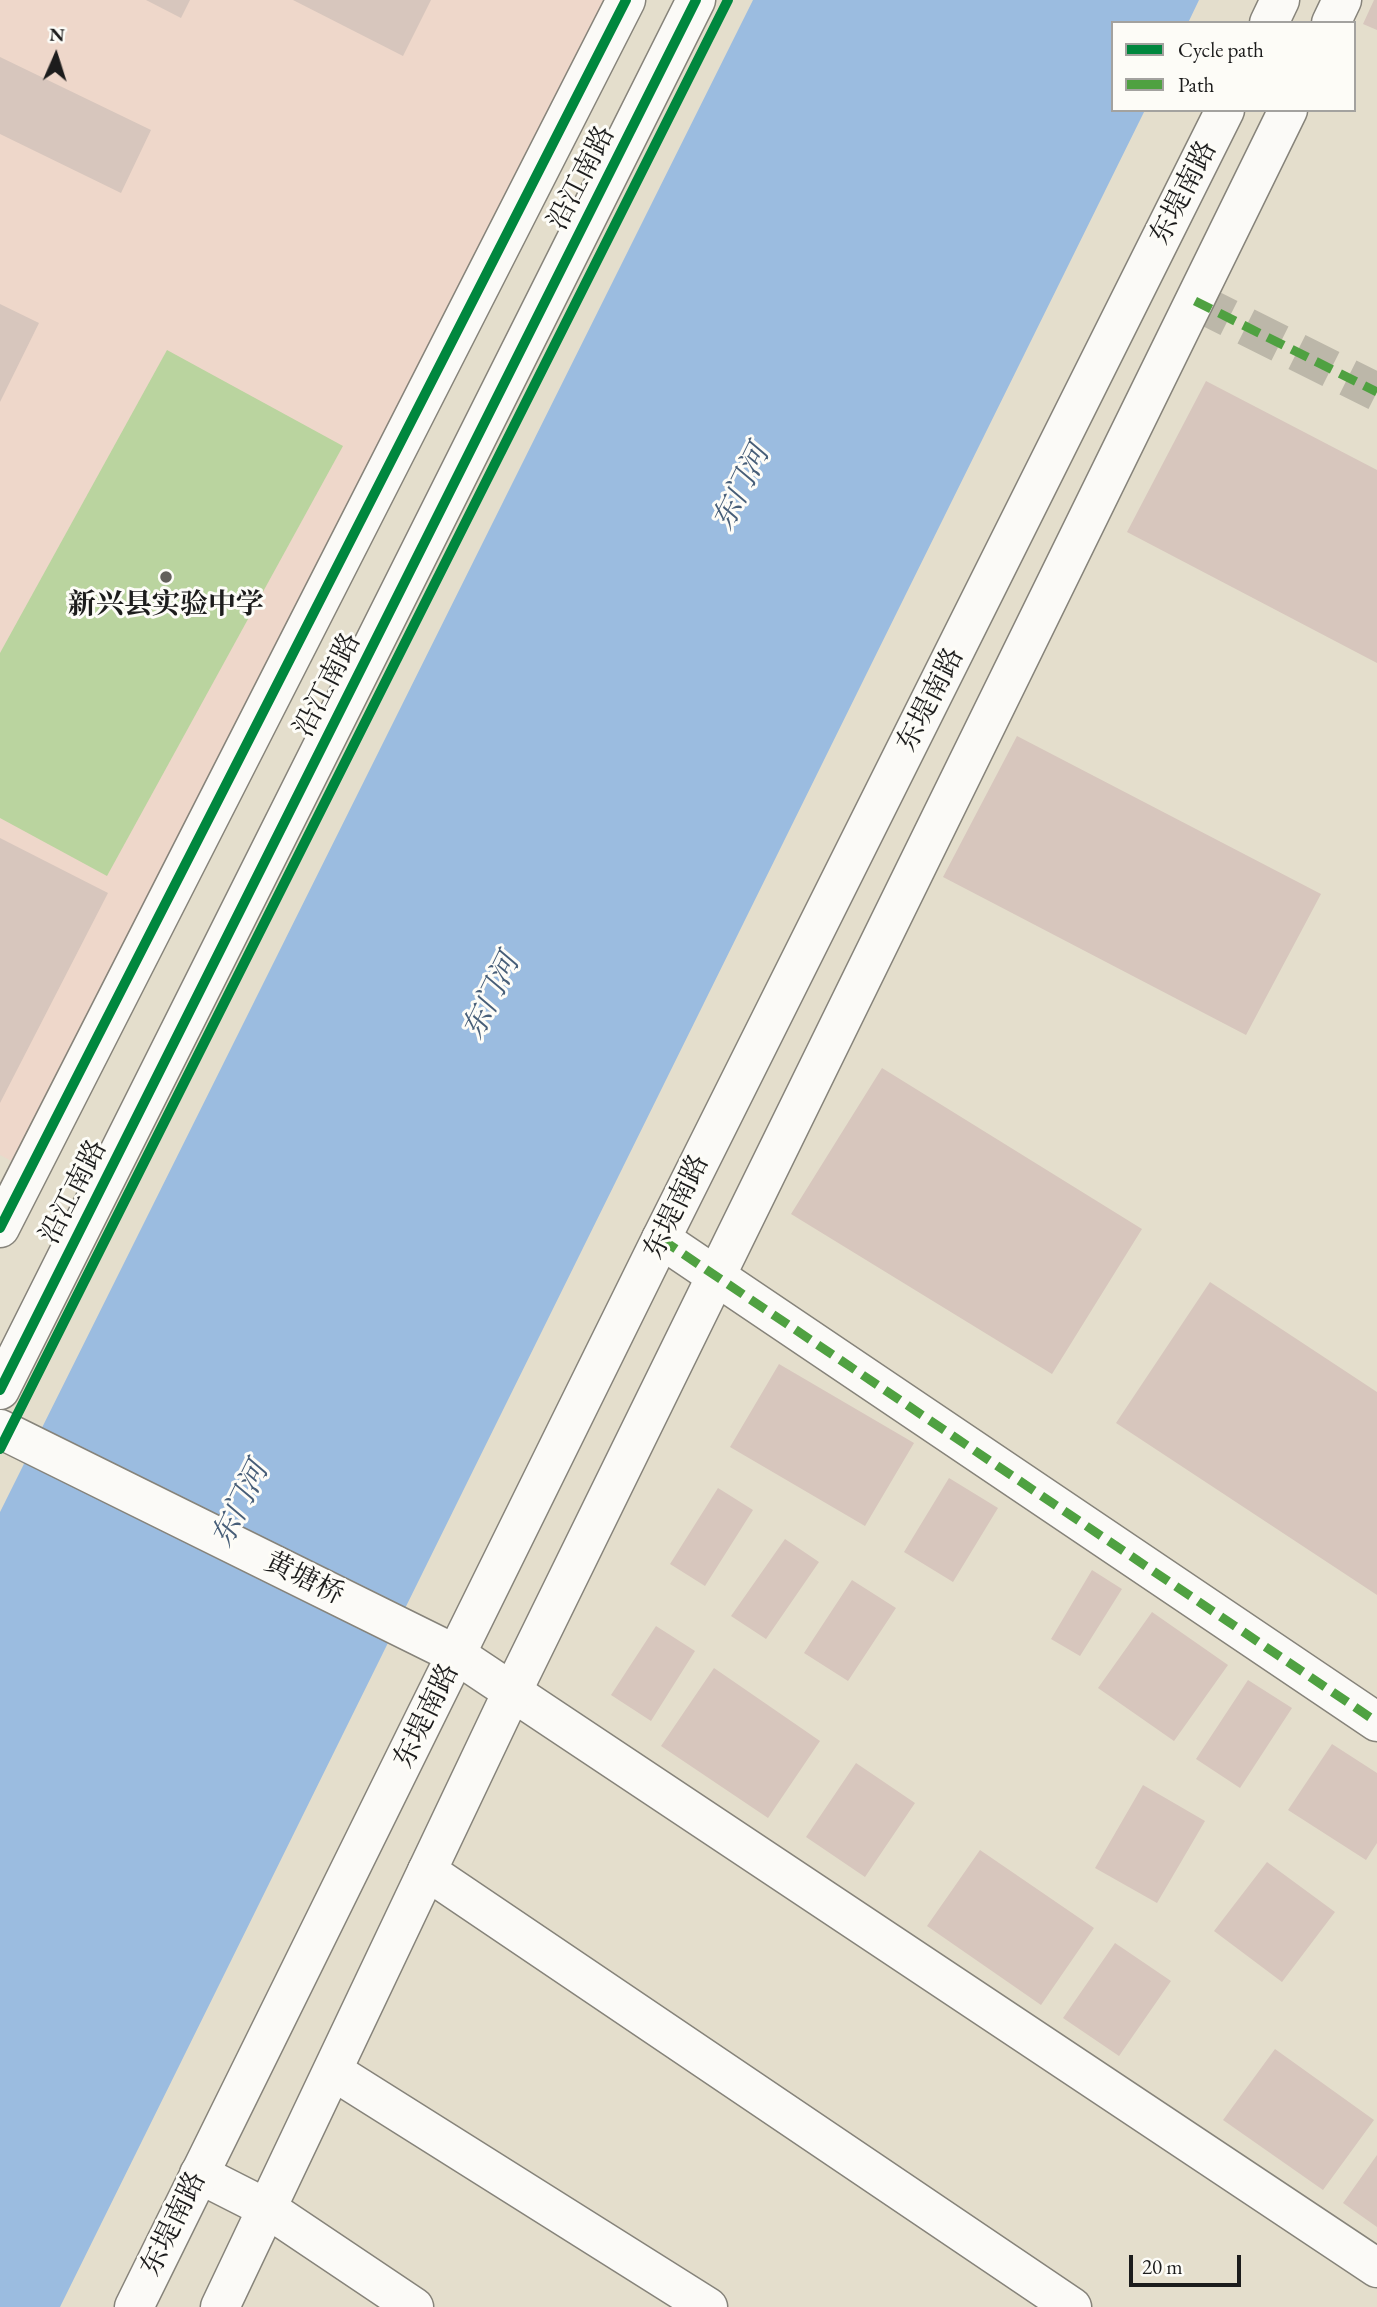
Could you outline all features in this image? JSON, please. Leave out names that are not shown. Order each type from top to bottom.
[{"type":"main road","name":"沿江南路","points":[[0,1228],[626,0]]},
{"type":"main road","name":"沿江南路","points":[[0,1390],[696,0]]},
{"type":"main road","points":[[1270,21],[1280,0]]},
{"type":"main road","points":[[1332,21],[1342,0]]},
{"type":"main road","name":"东堤南路","points":[[134,2307],[661,1239],[1224,112]]},
{"type":"main road","name":"东堤南路","points":[[220,2307],[512,1692],[718,1277],[1287,112]]},
{"type":"main road","points":[[661,1239],[1377,1723]]},
{"type":"main road","name":"黄塘桥","points":[[0,1429],[457,1655],[1377,2269]]},
{"type":"main road","points":[[427,1871],[1072,2307]]},
{"type":"main road","points":[[333,2071],[708,2307]]},
{"type":"main road","points":[[199,2174],[268,2210],[414,2307]]},
{"type":"shaded area","name":"新兴县实验中学","points":[[0,0],[626,0],[29,1170],[0,1155]]},
{"type":"green space","points":[[167,350],[343,446],[107,876],[0,818],[0,653]]},
{"type":"water","name":"东门河","points":[[753,0],[1199,0],[1189,21],[1111,21],[1111,112],[1144,112],[60,2307],[0,2307],[0,1512]]},
{"type":"building","points":[[146,0],[190,0],[181,18]]},
{"type":"building","points":[[293,0],[431,0],[403,56]]},
{"type":"building","points":[[1374,0],[1377,0],[1377,30],[1363,24]]},
{"type":"building","points":[[0,57],[151,130],[121,193],[0,134]]},
{"type":"building","points":[[0,304],[39,323],[0,402]]},
{"type":"building","points":[[1206,381],[1377,470],[1377,663],[1127,532]]},
{"type":"building","points":[[1017,736],[1321,894],[1246,1035],[943,877]]},
{"type":"building","points":[[0,838],[108,893],[0,1103]]},
{"type":"building","points":[[882,1068],[1142,1229],[1052,1374],[791,1214]]},
{"type":"building","points":[[1210,1282],[1377,1392],[1377,1595],[1116,1423]]},
{"type":"building","points":[[779,1364],[914,1443],[865,1526],[730,1447]]},
{"type":"building","points":[[949,1478],[998,1508],[953,1582],[904,1552]]},
{"type":"building","points":[[718,1488],[753,1510],[705,1586],[670,1564]]},
{"type":"building","points":[[785,1539],[819,1562],[766,1639],[731,1616]]},
{"type":"building","points":[[1092,1570],[1122,1589],[1080,1656],[1051,1639]]},
{"type":"building","points":[[852,1580],[896,1608],[848,1681],[804,1653]]},
{"type":"building","points":[[1152,1612],[1228,1665],[1174,1741],[1098,1688]]},
{"type":"building","points":[[656,1626],[695,1651],[651,1721],[611,1695]]},
{"type":"building","points":[[714,1668],[820,1741],[768,1818],[661,1746]]},
{"type":"building","points":[[1248,1680],[1292,1708],[1240,1788],[1196,1759]]},
{"type":"building","points":[[1332,1744],[1377,1773],[1377,1843],[1366,1860],[1288,1810]]},
{"type":"building","points":[[856,1763],[915,1803],[865,1877],[806,1837]]},
{"type":"building","points":[[1143,1785],[1205,1821],[1157,1903],[1095,1868]]},
{"type":"building","points":[[980,1850],[1094,1928],[1041,2005],[927,1926]]},
{"type":"building","points":[[1267,1862],[1335,1912],[1282,1982],[1214,1931]]},
{"type":"building","points":[[1115,1943],[1171,1981],[1119,2056],[1063,2018]]},
{"type":"building","points":[[1275,2049],[1374,2120],[1323,2190],[1223,2120]]},
{"type":"building","points":[[1377,2155],[1377,2227],[1343,2203]]},
{"type":"tunnel","points":[[1195,301],[1377,392]]},
{"type":"marked path","points":[[1195,301],[1377,392]]},
{"type":"marked path","points":[[661,1239],[1377,1722]]},
{"type":"cycle path","points":[[0,1228],[626,0]]},
{"type":"cycle path","points":[[0,1390],[696,0]]},
{"type":"cycle path","points":[[0,1449],[728,0]]},
{"type":"place","name":"新兴县实验中学","points":[[166,577]]}]
